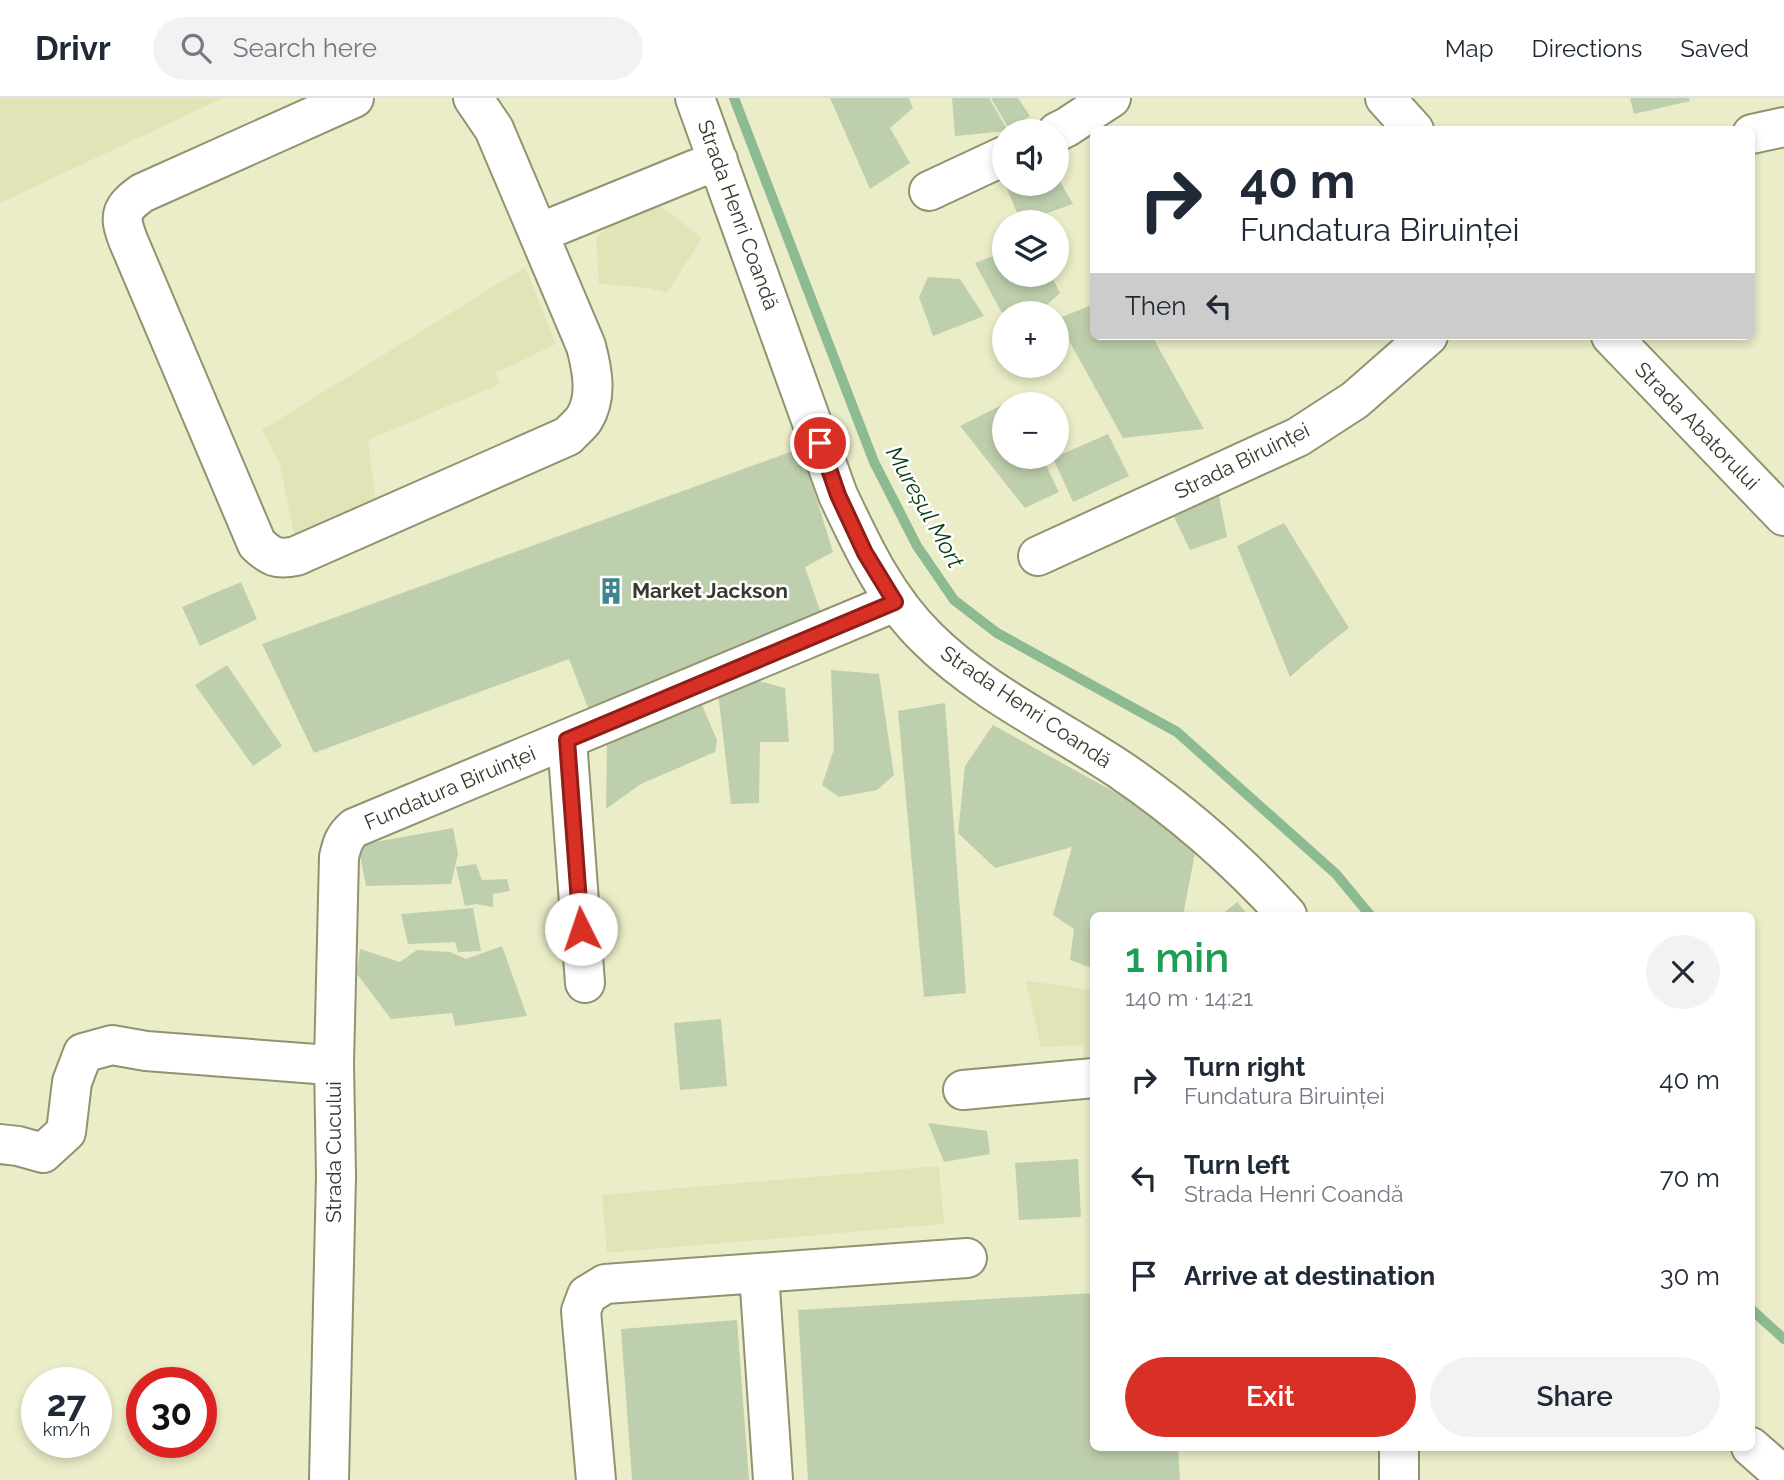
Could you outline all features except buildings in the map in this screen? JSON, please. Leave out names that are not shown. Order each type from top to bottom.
[{"type":"street","points":[[354,98],[142,193],[126,206],[122,216],[122,225],[128,240],[257,544],[268,555],[283,559],[296,556],[568,436],[584,418],[592,394],[592,370],[586,346],[494,129],[473,98]]},
{"type":"street","name":"Strada Henri Coandă","points":[[695,98],[838,495],[865,553],[895,602],[925,637],[951,661],[1120,770],[1187,818],[1259,884],[1284,912]]},
{"type":"street","points":[[1069,125],[1111,98]]},
{"type":"street","points":[[1385,98],[1410,126]]},
{"type":"street","points":[[1755,133],[1784,127]]},
{"type":"street","points":[[539,233],[718,160]]},
{"type":"street","points":[[929,191],[992,162]]},
{"type":"street","name":"Strada Biruinței","points":[[1038,556],[1298,437],[1355,400],[1423,340]]},
{"type":"street","name":"Strada Abatorului","points":[[1615,340],[1784,516]]},
{"type":"street","name":"Fundatura Biruinței","points":[[354,828],[895,602]]},
{"type":"street","points":[[567,740],[585,983]]},
{"type":"street","name":"Strada Cucului","points":[[329,1480],[336,1176],[334,1063],[339,857],[342,842],[354,828]]},
{"type":"street","points":[[0,1144],[43,1153],[66,1132],[72,1082],[83,1053],[113,1045],[146,1051],[316,1065],[334,1063]]},
{"type":"street","points":[[963,1090],[1090,1078]]},
{"type":"street","points":[[596,1480],[581,1311],[587,1295],[605,1284],[967,1258]]},
{"type":"street","points":[[759,1273],[773,1480]]},
{"type":"street","points":[[1399,1451],[1399,1480]]},
{"type":"street","points":[[1755,1451],[1784,1476]]},
{"type":"shaded area","points":[[0,98],[223,98],[0,203]]},
{"type":"shaded area","points":[[649,197],[702,238],[667,293],[649,288],[599,284],[596,237]]},
{"type":"shaded area","points":[[525,267],[556,344],[496,373],[500,384],[368,440],[376,504],[294,535],[280,465],[262,430]]},
{"type":"shaded area","points":[[1026,981],[1090,989],[1090,1072],[1083,1073],[1084,1045],[1041,1047]]},
{"type":"shaded area","points":[[939,1166],[944,1224],[607,1253],[602,1195]]},
{"type":"waterway","name":"Mureșul Mort","points":[[734,98],[874,462],[917,546],[954,600],[997,633],[1177,732],[1336,874],[1368,912]]},
{"type":"waterway","name":"Mureșul Mort","points":[[1755,1313],[1784,1339]]},
{"type":"place","name":"Market Jackson","points":[[611,591]]},
{"type":"route","points":[[581,929],[567,740],[895,602],[865,553],[838,495],[820,443]]}]
